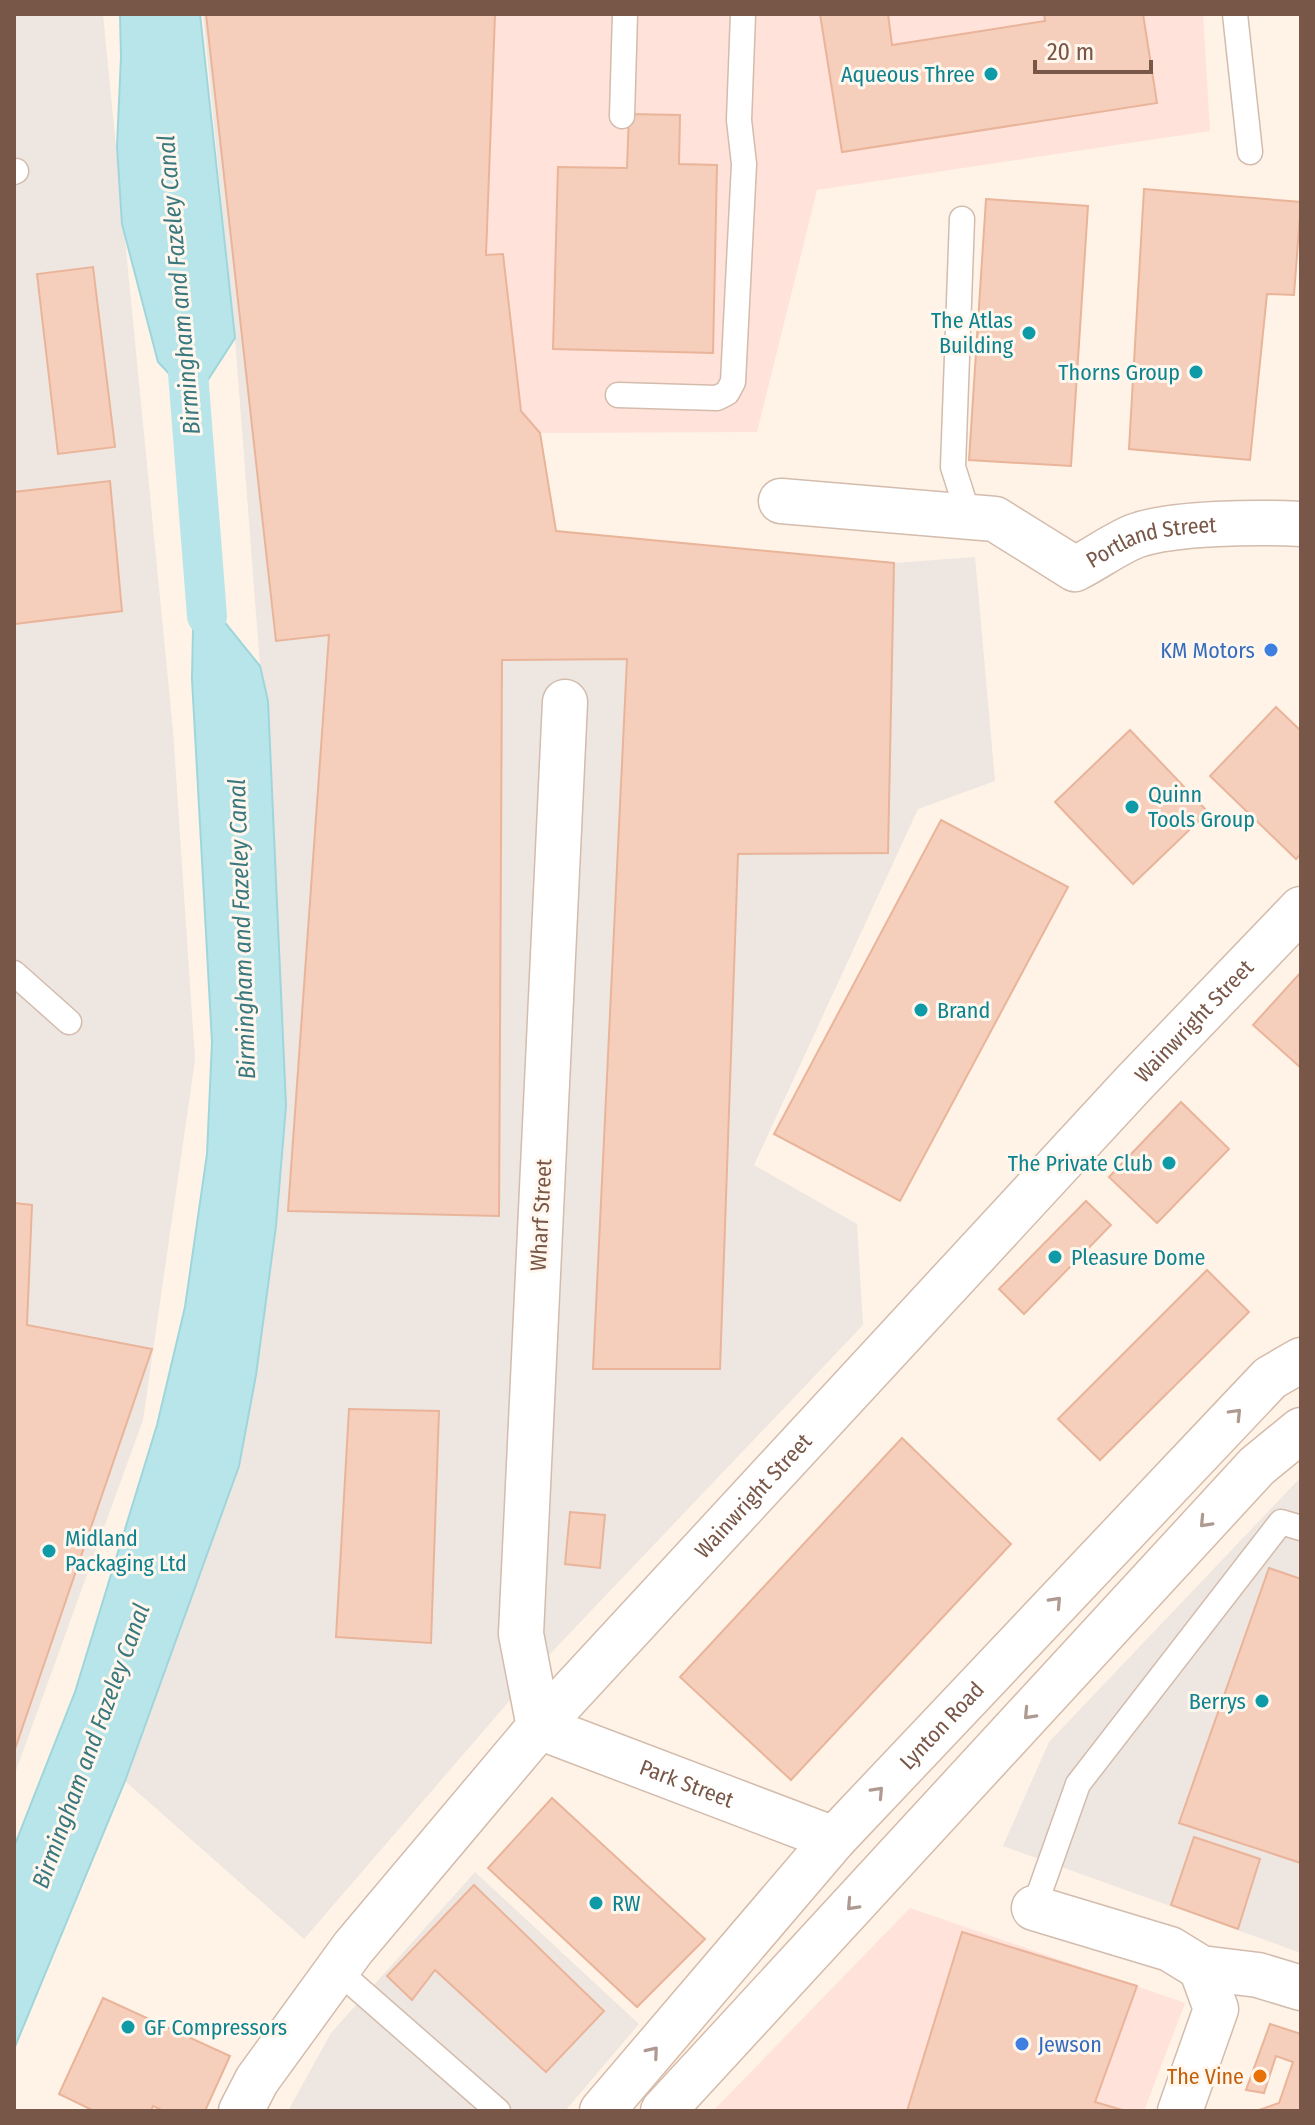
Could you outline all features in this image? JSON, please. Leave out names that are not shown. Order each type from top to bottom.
[{"type":"street","name":"Portland Street","points":[[781,501],[995,519],[1075,569],[1135,536],[1179,528],[1301,524]]},
{"type":"street","name":"Wharf Street","points":[[539,1727],[521,1634],[565,702]]},
{"type":"street","name":"Wainwright Street","points":[[241,2111],[257,2080],[337,1970],[539,1727],[1134,1083],[1301,909]]},
{"type":"street","name":"Lynton Road","points":[[602,2111],[834,1839],[1270,1378],[1301,1360]]},
{"type":"street","points":[[663,2111],[1257,1466],[1301,1430]]},
{"type":"street","name":"Park Street","points":[[539,1727],[834,1839]]},
{"type":"street","points":[[1034,1908],[1170,1949],[1201,1968],[1258,1975],[1301,1988]]},
{"type":"street","points":[[1180,2111],[1216,2009],[1201,1968]]},
{"type":"lane","points":[[622,116],[625,14]]},
{"type":"lane","points":[[618,395],[717,398],[727,393],[733,382],[744,164],[739,120],[743,14]]},
{"type":"lane","points":[[1235,14],[1250,152]]},
{"type":"lane","points":[[962,219],[953,467],[969,517]]},
{"type":"lane","points":[[14,973],[69,1022]]},
{"type":"lane","points":[[1034,1908],[1078,1784],[1281,1522],[1301,1528]]},
{"type":"lane","points":[[337,1970],[498,2111]]},
{"type":"shaded area","points":[[14,14],[103,14],[173,731],[195,1060],[143,1420],[14,1776]]},
{"type":"shaded area","points":[[203,14],[495,14],[486,255],[503,254],[521,411],[540,433],[556,531],[894,563],[975,557],[995,781],[918,809],[754,1165],[857,1224],[863,1325],[549,1655],[304,1939],[125,1781],[203,1564],[276,1226],[286,1106],[268,701],[260,666],[235,338]]},
{"type":"shaded area","points":[[495,14],[1203,14],[1210,131],[817,190],[757,432],[540,433],[521,411],[503,254],[486,255]]},
{"type":"shaded area","points":[[1301,1477],[1301,1953],[1003,1846],[1049,1742]]},
{"type":"shaded area","points":[[475,1872],[639,2024],[565,2111],[288,2111],[331,2033]]},
{"type":"shaded area","points":[[910,1908],[1185,2003],[1144,2111],[713,2111]]},
{"type":"water","points":[[120,14],[200,14],[235,338],[206,383],[193,416],[177,382],[158,362],[122,224],[117,147]]},
{"type":"water","points":[[202,561],[214,609],[260,666],[268,701],[286,1106],[276,1226],[256,1375],[239,1466],[125,1781],[14,2049],[14,1847],[75,1692],[157,1425],[185,1307],[207,1154],[212,1042],[192,679],[193,629]]},
{"type":"building","points":[[206,14],[495,14],[486,255],[503,254],[521,411],[540,433],[556,531],[894,563],[888,853],[738,854],[720,1369],[593,1369],[627,659],[502,660],[499,1216],[288,1211],[329,635],[276,641]]},
{"type":"building","name":"Aqueous Three","points":[[820,14],[888,14],[892,45],[1045,21],[1044,14],[1143,14],[1157,103],[842,152]]},
{"type":"building","points":[[629,114],[680,115],[679,164],[717,165],[713,353],[553,349],[558,167],[627,168]]},
{"type":"building","name":"Thorns Group","points":[[1144,189],[1301,202],[1294,295],[1267,294],[1250,460],[1129,449]]},
{"type":"building","name":"The Atlas Building","points":[[986,199],[1088,206],[1071,466],[969,460]]},
{"type":"building","points":[[93,267],[115,447],[58,454],[37,274]]},
{"type":"building","points":[[110,481],[122,611],[14,624],[14,492]]},
{"type":"building","points":[[1276,707],[1301,731],[1301,854],[1296,859],[1210,776]]},
{"type":"building","name":"Quinn Tools Group","points":[[1130,730],[1208,812],[1133,884],[1055,802]]},
{"type":"building","name":"Brand","points":[[941,820],[1068,887],[900,1201],[774,1134]]},
{"type":"building","points":[[1301,972],[1301,1068],[1253,1025]]},
{"type":"building","name":"The Private Club","points":[[1181,1102],[1229,1149],[1157,1223],[1109,1177]]},
{"type":"building","name":"Pleasure Dome","points":[[1086,1201],[1111,1225],[1024,1314],[999,1289]]},
{"type":"building","name":"Midland Packaging Ltd","points":[[14,1203],[32,1205],[27,1325],[152,1349],[14,1752]]},
{"type":"building","points":[[1207,1270],[1249,1312],[1100,1460],[1058,1419]]},
{"type":"building","points":[[349,1409],[439,1411],[431,1643],[336,1637]]},
{"type":"building","points":[[902,1438],[1011,1544],[791,1780],[680,1677]]},
{"type":"building","points":[[570,1512],[605,1515],[600,1568],[565,1564]]},
{"type":"building","name":"Berrys","points":[[1269,1568],[1301,1579],[1301,1863],[1179,1823]]},
{"type":"building","name":"RW","points":[[552,1798],[705,1939],[637,2007],[488,1868]]},
{"type":"building","points":[[1194,1837],[1260,1859],[1238,1929],[1171,1905]]},
{"type":"building","points":[[474,1885],[604,2011],[546,2072],[435,1970],[412,2000],[387,1976]]},
{"type":"building","name":"Jewson","points":[[962,1932],[1137,1986],[1095,2102],[1126,2111],[907,2111]]},
{"type":"building","name":"GF Compressors","points":[[103,1998],[230,2056],[205,2111],[164,2111],[153,2106],[151,2111],[94,2111],[59,2094]]},
{"type":"building","name":"The Vine","points":[[1270,2024],[1301,2034],[1301,2111],[1256,2111],[1279,2103],[1293,2062],[1276,2056],[1264,2093],[1246,2090]]},
{"type":"waterway","name":"Birmingham and Fazeley Canal","points":[[187,360],[207,616]]},
{"type":"place","name":"Aqueous Three","points":[[991,74]]},
{"type":"place","name":"The Atlas Building","points":[[1029,333]]},
{"type":"place","name":"Thorns Group","points":[[1196,372]]},
{"type":"place","name":"KM Motors","points":[[1271,650]]},
{"type":"place","name":"Quinn Tools Group","points":[[1132,807]]},
{"type":"place","name":"Brand","points":[[921,1010]]},
{"type":"place","name":"The Private Club","points":[[1169,1163]]},
{"type":"place","name":"Pleasure Dome","points":[[1055,1257]]},
{"type":"place","name":"Midland Packaging Ltd","points":[[49,1551]]},
{"type":"place","name":"Berrys","points":[[1262,1701]]},
{"type":"place","name":"RW","points":[[596,1903]]},
{"type":"place","name":"GF Compressors","points":[[128,2027]]},
{"type":"place","name":"Jewson","points":[[1022,2044]]},
{"type":"place","name":"The Vine","points":[[1260,2076]]}]
